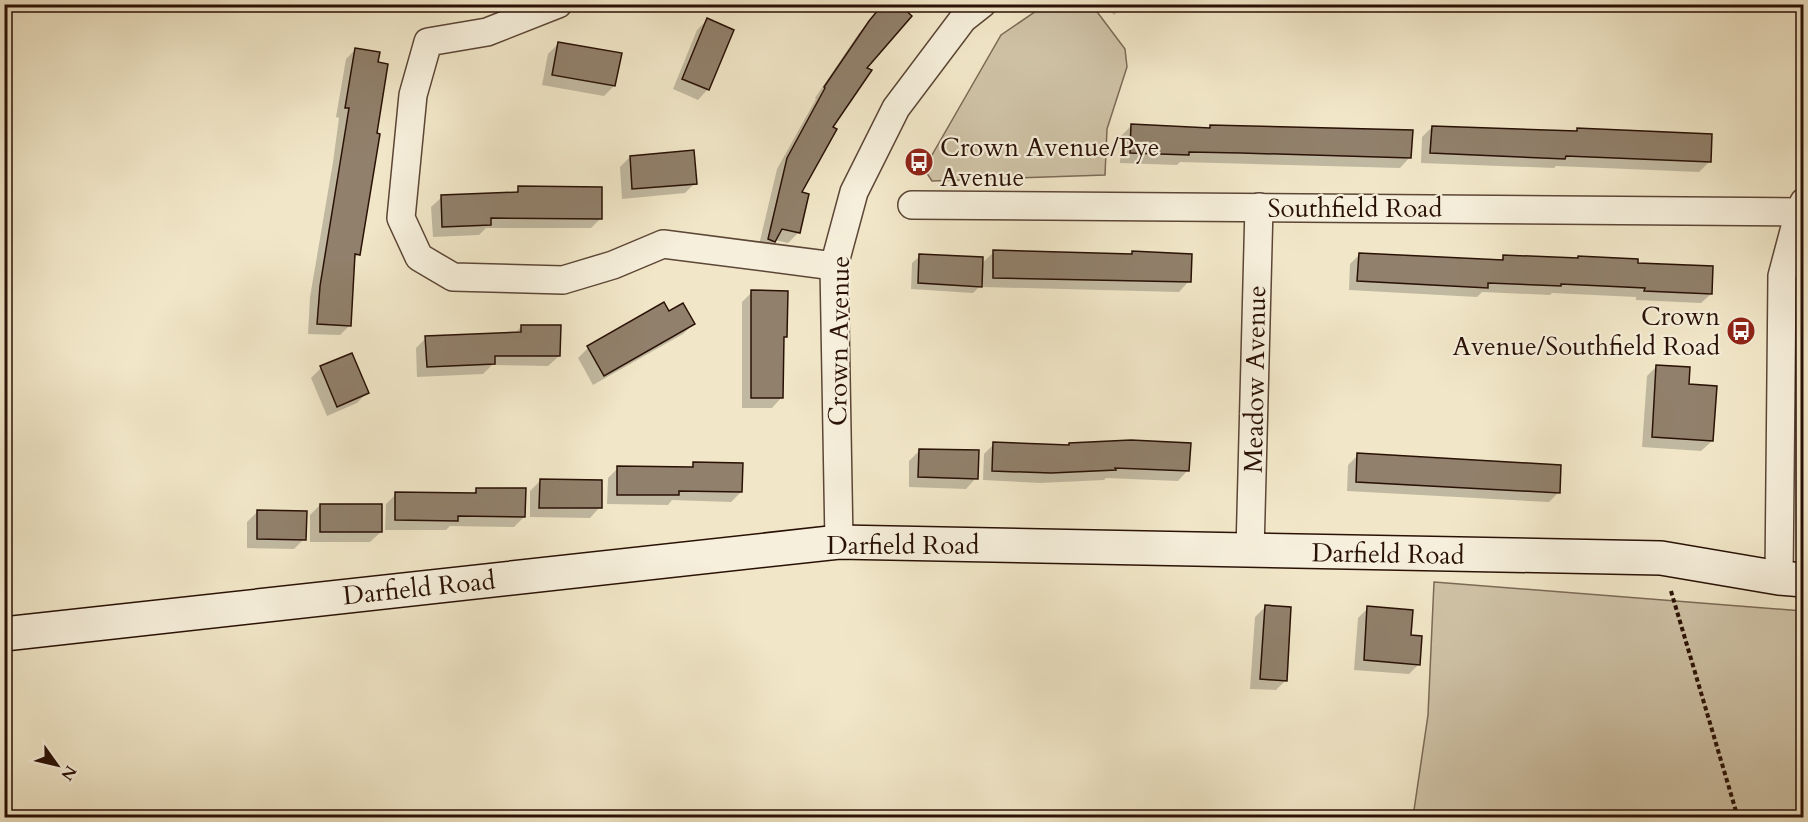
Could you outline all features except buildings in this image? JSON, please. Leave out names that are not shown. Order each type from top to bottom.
[{"type":"street","points":[[558,4],[487,32],[428,42],[413,95],[401,218],[419,257],[453,277],[563,280],[613,265],[663,244],[834,266]]},
{"type":"street","name":"Crown Avenue","points":[[839,542],[834,266],[854,192],[896,108],[964,9]]},
{"type":"street","name":"Southfield Road","points":[[912,205],[1801,207]]},
{"type":"street","name":"Meadow Avenue","points":[[1250,551],[1259,207]]},
{"type":"street","points":[[1791,579],[1782,276],[1801,207]]},
{"type":"street","name":"Darfield Road","points":[[4,634],[839,542],[1661,558],[1791,579]]},
{"type":"path","points":[[1661,558],[1738,818]]},
{"type":"shaded area","points":[[1045,5],[1092,5],[1125,49],[1127,67],[1107,129],[1105,175],[932,181],[924,169],[1001,35]]},
{"type":"shaded area","points":[[1434,582],[1803,611],[1803,817],[1413,817],[1428,715]]},
{"type":"place","name":"Crown Avenue/Pye Avenue","points":[[919,162]]},
{"type":"place","name":"Crown Avenue/Southfield Road","points":[[1741,331]]}]
